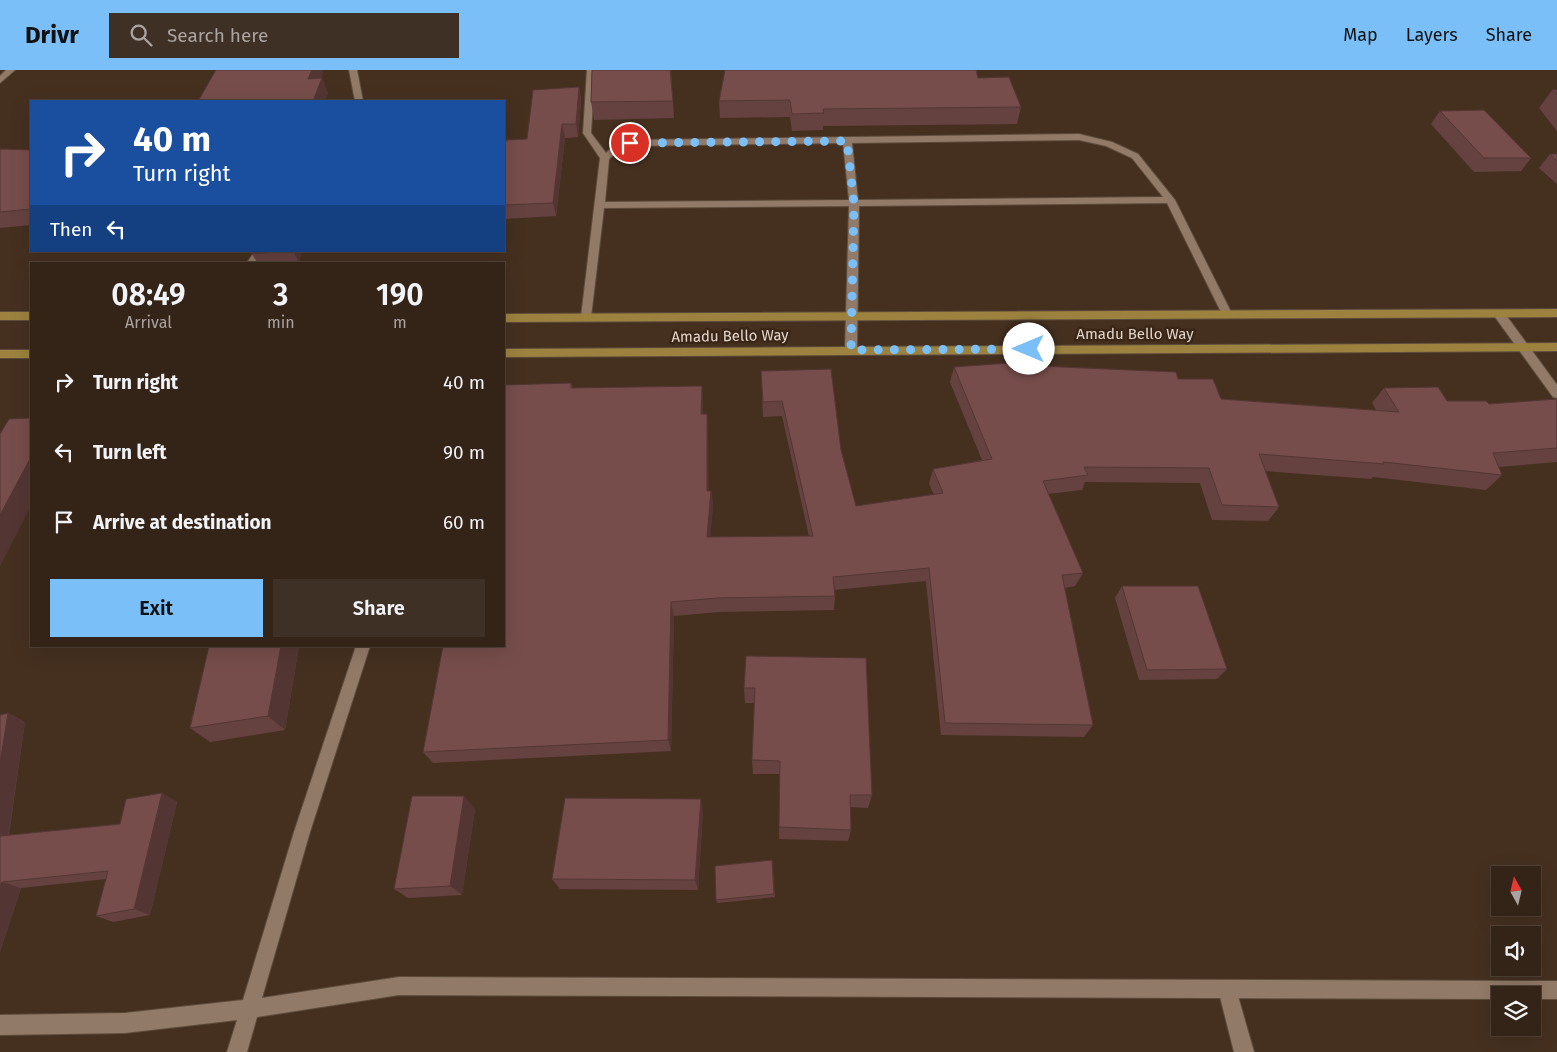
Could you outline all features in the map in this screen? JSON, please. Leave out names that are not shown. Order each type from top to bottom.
[{"type":"main road","name":"Amadu Bello Way","points":[[505,318],[1557,313]]},
{"type":"main road","points":[[0,316],[30,316]]},
{"type":"main road","name":"Amadu Bello Way","points":[[505,353],[1557,347]]},
{"type":"main road","points":[[0,354],[30,354]]},
{"type":"street","points":[[0,80],[11,70]]},
{"type":"street","points":[[353,70],[359,100]]},
{"type":"street","points":[[586,317],[605,158],[587,133],[591,70]]},
{"type":"street","points":[[605,158],[615,149],[630,143],[1079,137],[1109,144],[1135,156],[1170,200],[1227,314]]},
{"type":"street","points":[[847,141],[854,204],[851,350]]},
{"type":"street","points":[[600,205],[1170,200]]},
{"type":"street","points":[[1499,314],[1525,347],[1557,394]]},
{"type":"street","points":[[237,1052],[302,832],[362,647]]},
{"type":"street","points":[[0,1026],[125,1023],[249,1009],[398,986],[1557,990]]},
{"type":"street","points":[[1228,989],[1244,1052]]},
{"type":"building","points":[[216,70],[312,70],[308,79],[322,78],[313,100],[199,100]]},
{"type":"building","points":[[592,70],[670,70],[673,101],[591,102]]},
{"type":"building","points":[[725,70],[976,70],[978,78],[1009,77],[1021,107],[823,109],[824,113],[792,114],[790,100],[719,101]]},
{"type":"building","points":[[579,87],[576,124],[562,124],[553,203],[505,205],[506,140],[527,139],[533,90]]},
{"type":"building","points":[[1484,110],[1531,158],[1484,158],[1440,111]]},
{"type":"building","points":[[0,149],[30,150],[30,209],[0,212]]},
{"type":"building","points":[[1550,154],[1557,154],[1557,161]]},
{"type":"building","points":[[253,252],[277,252],[252,254]]},
{"type":"building","points":[[1037,361],[1039,366],[1176,372],[1178,379],[1213,379],[1221,399],[1399,412],[1384,388],[1438,387],[1447,401],[1486,401],[1489,404],[1557,399],[1557,448],[1493,453],[1502,475],[1383,462],[1384,464],[1259,454],[1279,507],[1222,505],[1209,468],[1084,467],[1088,475],[1043,481],[1083,573],[1062,575],[1093,725],[945,723],[929,568],[833,577],[835,596],[717,598],[671,602],[668,740],[423,752],[443,647],[505,647],[505,385],[571,383],[571,388],[702,386],[701,414],[707,414],[707,491],[711,491],[707,537],[813,536],[782,401],[763,402],[761,371],[831,369],[841,450],[856,506],[943,493],[933,469],[992,459],[954,367]]},
{"type":"building","points":[[30,418],[30,459],[0,515],[0,434],[9,419]]},
{"type":"building","points":[[1122,586],[1198,586],[1227,669],[1147,670]]},
{"type":"building","points":[[209,647],[281,647],[268,716],[190,728]]},
{"type":"building","points":[[746,656],[866,658],[872,795],[850,795],[851,830],[779,827],[780,761],[752,760],[755,688],[744,688]]},
{"type":"building","points":[[8,713],[0,764],[0,715]]},
{"type":"building","points":[[162,793],[134,909],[96,916],[108,871],[2,882],[0,887],[0,836],[120,824],[126,799]]},
{"type":"building","points":[[412,796],[464,796],[450,886],[394,889]]},
{"type":"building","points":[[565,798],[701,799],[695,880],[552,879]]},
{"type":"building","points":[[772,860],[774,894],[716,900],[715,866]]},
{"type":"route","points":[[630,143],[847,141],[854,204],[851,350],[1029,349]]}]
